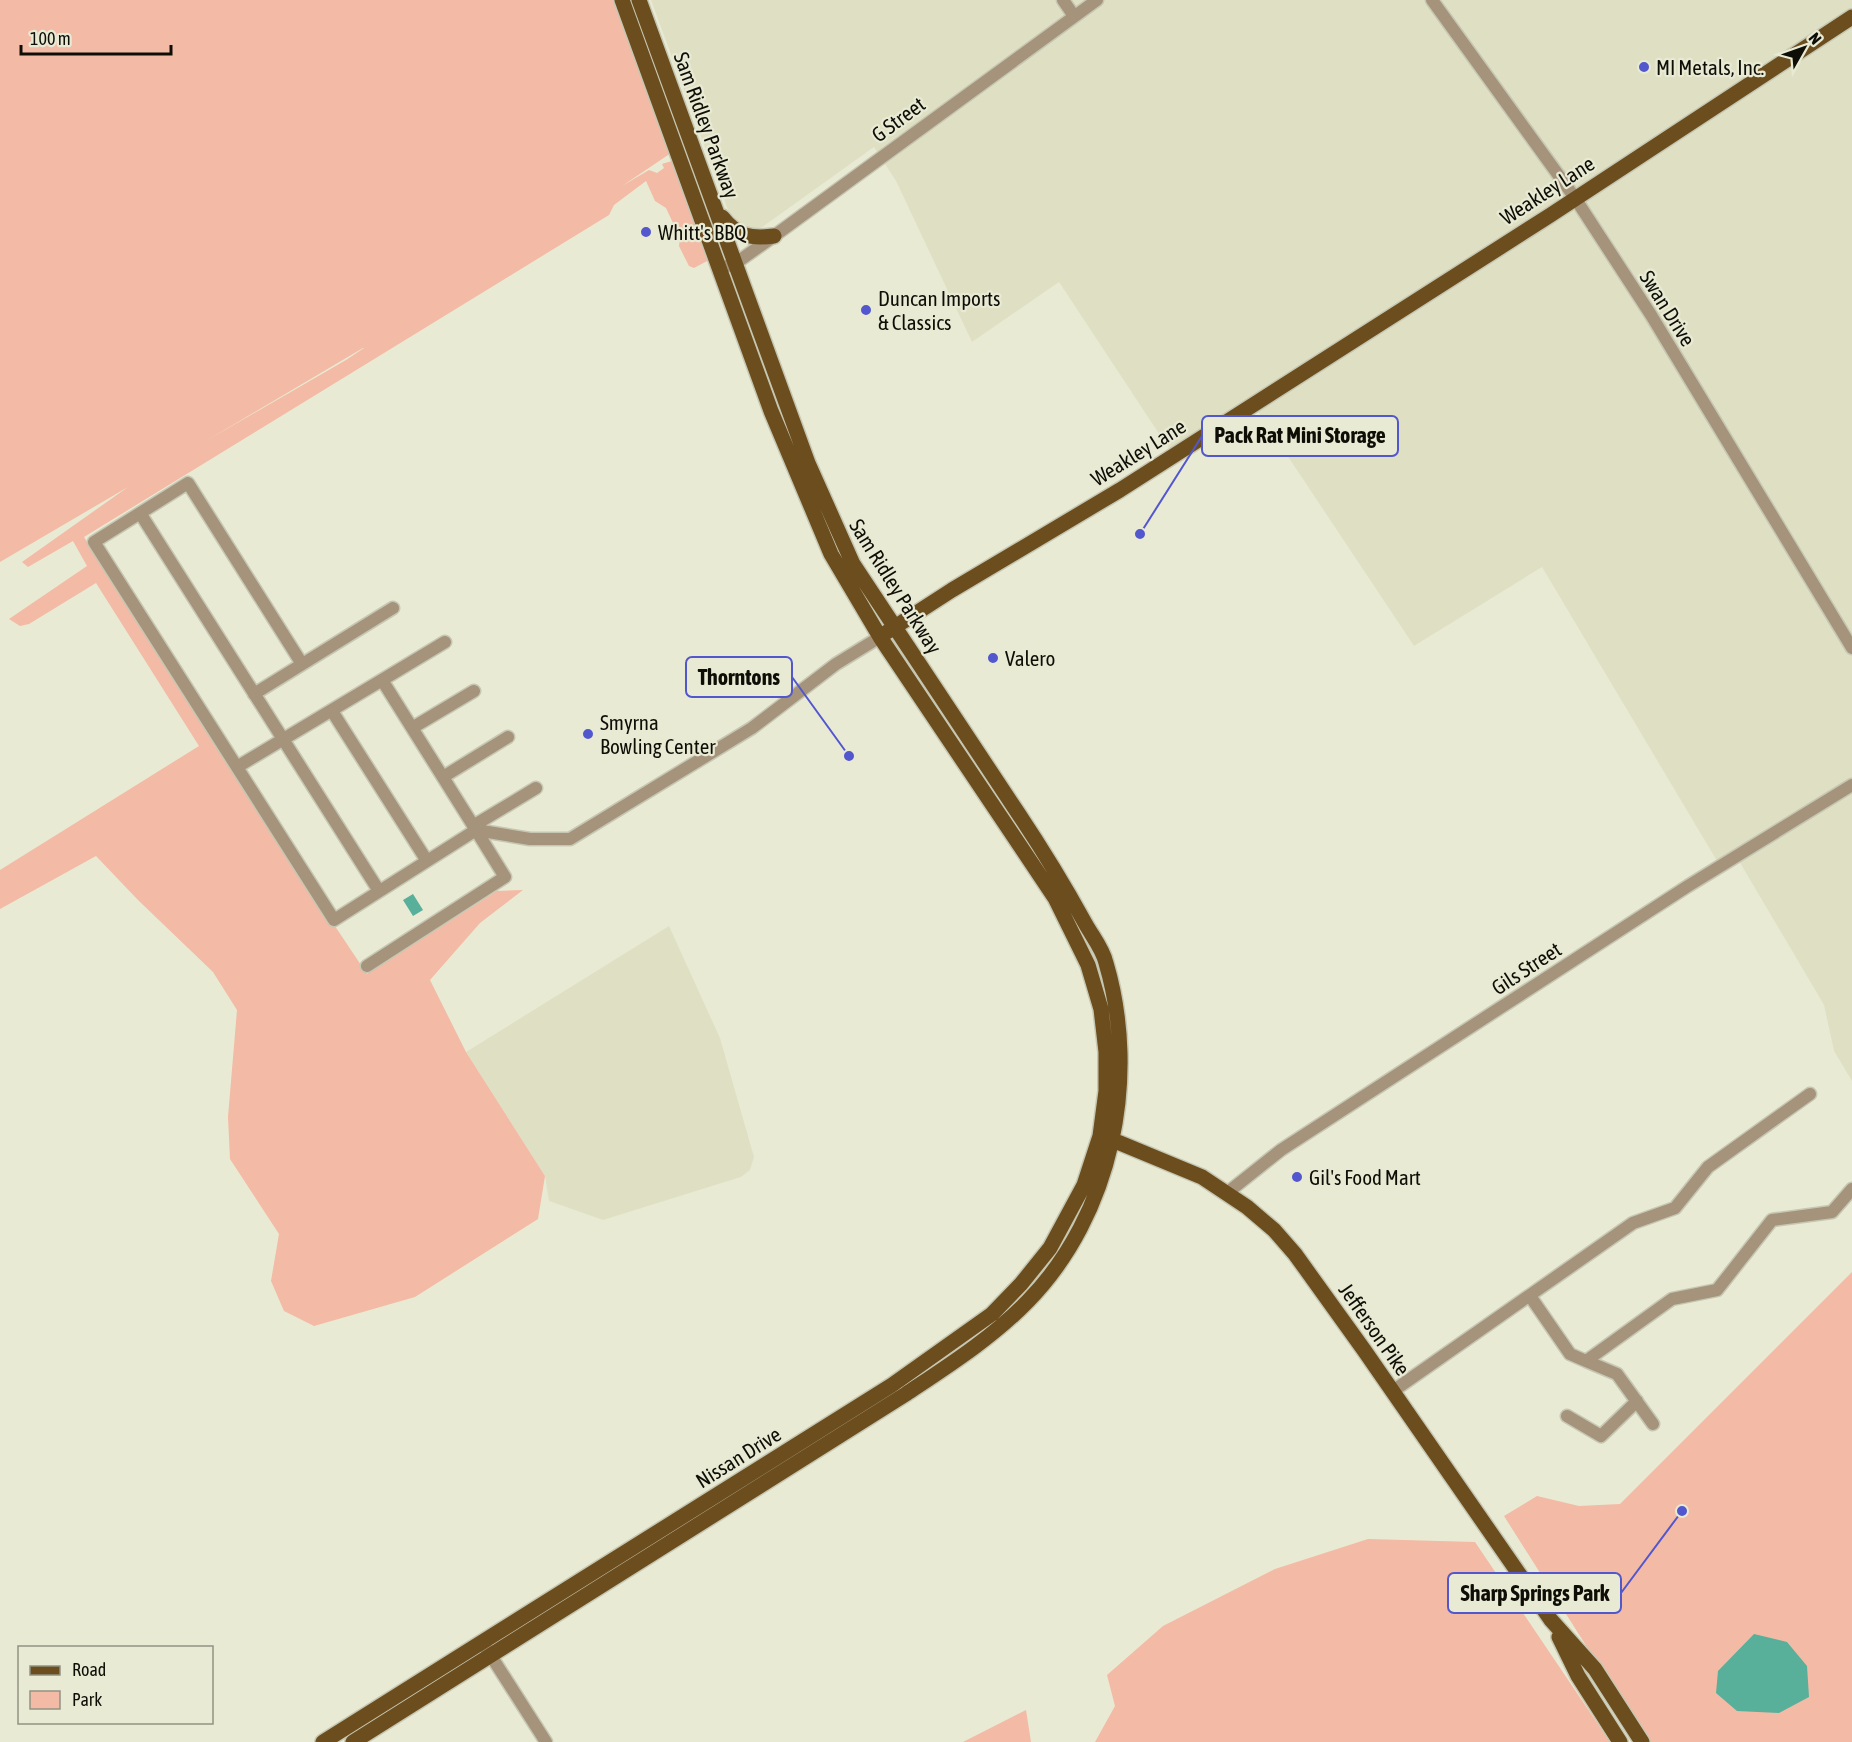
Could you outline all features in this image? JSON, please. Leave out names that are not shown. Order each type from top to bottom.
[{"type":"main road","name":"Sam Ridley Parkway","points":[[622,0],[830,516],[853,564],[1052,863],[1106,961],[1121,1048],[1119,1093],[1106,1137]]},
{"type":"main road","name":"Sam Ridley Parkway","points":[[639,0],[716,210],[728,265],[771,411],[831,554],[880,637],[1055,898],[1088,965],[1101,1009],[1106,1052],[1106,1137]]},
{"type":"main road","name":"Weakley Lane","points":[[880,637],[952,590],[1120,490],[1852,17]]},
{"type":"main road","points":[[716,210],[732,230],[746,237],[774,236]]},
{"type":"main road","name":"Jefferson Pike","points":[[1106,1137],[1179,1166],[1227,1193],[1274,1230],[1295,1254],[1551,1620],[1594,1670],[1642,1742]]},
{"type":"main road","name":"Nissan Drive","points":[[323,1742],[892,1384],[992,1314],[1022,1284],[1050,1248],[1084,1185],[1106,1137]]},
{"type":"main road","name":"Nissan Drive","points":[[353,1742],[906,1395],[975,1347],[1028,1302],[1066,1257],[1096,1192],[1106,1137]]},
{"type":"main road","name":"Jefferson Pike","points":[[1551,1620],[1578,1676],[1620,1742]]},
{"type":"street","points":[[1063,0],[1074,16]]},
{"type":"street","name":"G Street","points":[[728,265],[774,236],[1097,0]]},
{"type":"street","name":"Swan Drive","points":[[1432,0],[1575,198],[1651,315],[1852,648]]},
{"type":"street","points":[[302,664],[188,483],[94,542],[333,920],[536,788]]},
{"type":"street","points":[[140,513],[378,891]]},
{"type":"street","points":[[254,694],[393,608]]},
{"type":"street","name":"Weakley Lane","points":[[475,828],[530,839],[570,839],[752,728],[828,670],[880,637]]},
{"type":"street","points":[[237,767],[445,642]]},
{"type":"street","points":[[367,966],[505,877],[382,680]]},
{"type":"street","points":[[412,728],[474,690]]},
{"type":"street","points":[[332,711],[427,861]]},
{"type":"street","points":[[443,777],[508,737]]},
{"type":"street","name":"Gils Street","points":[[1227,1193],[1281,1150],[1688,886],[1852,785]]},
{"type":"street","points":[[1393,1391],[1634,1222],[1675,1208],[1708,1167],[1810,1094]]},
{"type":"street","points":[[1586,1361],[1672,1299],[1717,1290],[1772,1220],[1832,1212],[1852,1189]]},
{"type":"street","points":[[1530,1296],[1570,1354],[1617,1374],[1653,1424]]},
{"type":"street","points":[[1567,1416],[1601,1436],[1637,1401]]},
{"type":"street","points":[[482,1642],[546,1742]]},
{"type":"shaded area","points":[[651,0],[1852,0],[1852,1081],[1834,1051],[1824,1005],[1736,856],[1720,866],[1542,567],[1414,646],[1253,404],[1173,455],[1059,282],[972,342],[896,181],[874,147],[740,243]]},
{"type":"shaded area","points":[[669,926],[720,1038],[754,1157],[750,1170],[741,1177],[603,1220],[549,1201],[545,1176],[466,1052]]},
{"type":"green space","points":[[0,0],[616,0],[674,151],[622,186],[649,170],[657,173],[664,168],[662,164],[675,160],[709,260],[694,268],[689,266],[679,246],[680,238],[666,208],[655,201],[646,181],[614,205],[609,215],[84,537],[224,760],[367,974],[497,891],[523,890],[480,923],[430,980],[466,1052],[545,1176],[538,1219],[415,1297],[314,1326],[284,1311],[271,1281],[279,1234],[230,1159],[228,1117],[237,1010],[213,972],[96,856],[0,909],[0,870],[199,746],[96,583],[29,624],[20,626],[9,619],[87,566],[73,541],[28,567],[22,562],[128,487],[0,562]],"holes":[[[364,348],[346,360],[204,442]]]},
{"type":"green space","points":[[1852,1272],[1852,1742],[1647,1742],[1504,1516],[1537,1496],[1579,1506],[1620,1504]]},
{"type":"green space","points":[[1368,1539],[1475,1542],[1610,1742],[1095,1742],[1115,1706],[1107,1675],[1163,1626],[1275,1569]]},
{"type":"green space","points":[[1026,1710],[1031,1742],[963,1742]]},
{"type":"water","points":[[413,894],[423,910],[413,916],[403,900]]},
{"type":"water","points":[[1754,1634],[1787,1642],[1807,1666],[1809,1697],[1779,1713],[1737,1711],[1716,1693],[1718,1671]]},
{"type":"place","name":"MI Metals, Inc.","points":[[1644,67]]},
{"type":"place","name":"Whitt's BBQ","points":[[646,232]]},
{"type":"place","name":"Duncan Imports & Classics","points":[[866,310]]},
{"type":"place","name":"Pack Rat Mini Storage","points":[[1140,534]]},
{"type":"place","name":"Valero","points":[[993,658]]},
{"type":"place","name":"Smyrna Bowling Center","points":[[588,734]]},
{"type":"place","name":"Thorntons","points":[[849,756]]},
{"type":"place","name":"Gil's Food Mart","points":[[1297,1177]]},
{"type":"place","name":"Sharp Springs Park","points":[[1682,1511]]}]
